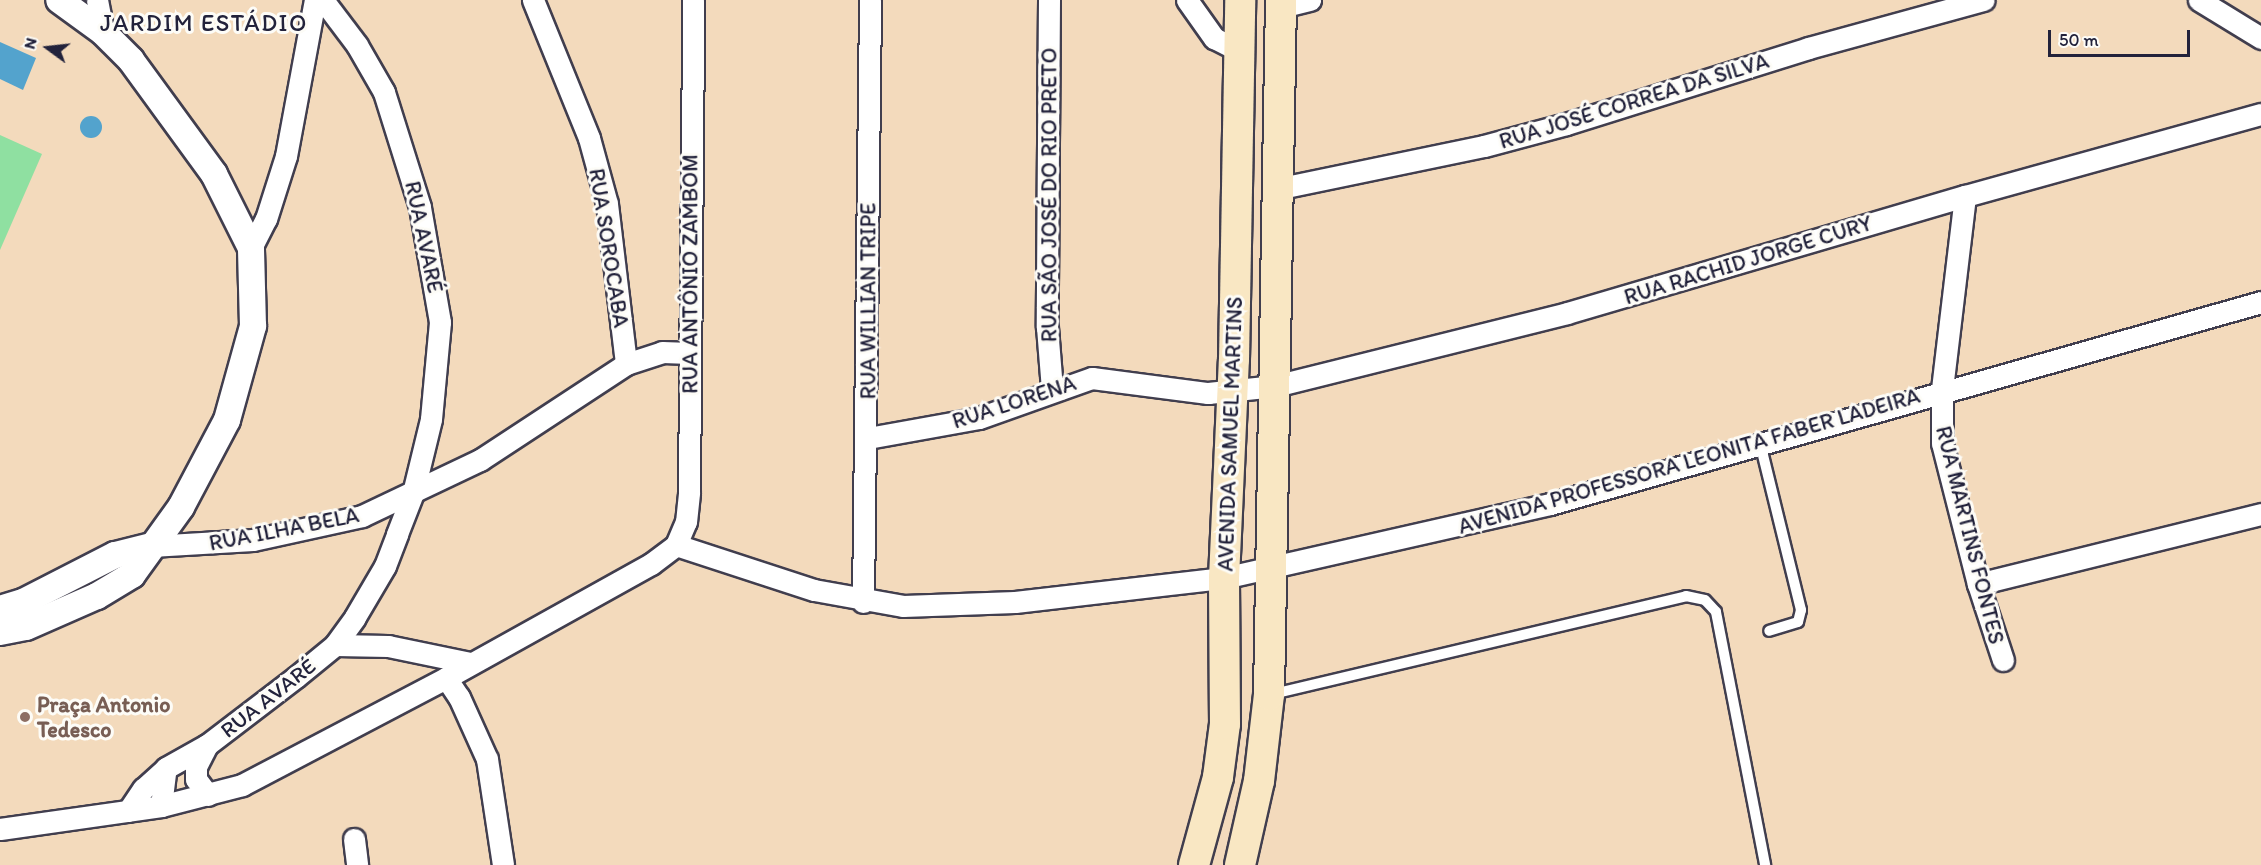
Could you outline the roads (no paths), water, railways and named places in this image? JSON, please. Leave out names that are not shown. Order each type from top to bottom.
[{"type":"main road","name":"AVENIDA SAMUEL MARTINS","points":[[1194,865],[1218,777],[1225,724],[1224,578],[1233,392],[1240,0]]},
{"type":"main road","name":"AVENIDA SAMUEL MARTINS","points":[[1240,865],[1259,781],[1269,695],[1281,188],[1281,4]]},
{"type":"main road","points":[[1238,50],[1280,39]]},
{"type":"street","points":[[0,632],[26,627],[97,596],[132,575],[181,507],[227,420],[253,326],[251,248],[214,174],[131,60],[103,32],[59,0]]},
{"type":"street","points":[[97,0],[103,32]]},
{"type":"street","points":[[251,248],[266,219],[286,156],[315,0]]},
{"type":"street","name":"RUA AVARÉ","points":[[128,811],[143,789],[166,768],[207,745],[335,645],[355,617],[385,566],[413,493],[431,419],[440,322],[434,277],[402,140],[384,92],[357,45],[323,0]]},
{"type":"street","name":"RUA SOROCABA","points":[[533,0],[589,138],[607,204],[626,364]]},
{"type":"street","name":"RUA ANTÔNIO ZAMBOM","points":[[676,545],[686,522],[689,492],[693,0]]},
{"type":"street","name":"RUA WILLIAN TRIPE","points":[[863,602],[868,438],[870,0]]},
{"type":"street","points":[[1187,0],[1214,38],[1238,50]]},
{"type":"street","points":[[1281,4],[1310,0]]},
{"type":"street","name":"RUA JOSÉ CORREA DA SILVA","points":[[1281,188],[1394,166],[1556,127],[1808,48],[1984,0]]},
{"type":"street","points":[[2199,0],[2261,38]]},
{"type":"street","name":"RUA SÃO JOSÉ DO RIO PRETO","points":[[1048,1],[1047,327],[1052,389]]},
{"type":"street","name":"RUA RACHID JORGE CURY","points":[[1233,392],[1275,386],[1567,313],[1965,196],[2261,114]]},
{"type":"street","name":"RUA MARTINS FONTES","points":[[1965,196],[1953,326],[1942,390],[1942,443],[1978,584],[2003,660]]},
{"type":"street","name":"AVENIDA PROFESSORA LEONITA FABER LADEIRA","points":[[676,545],[814,590],[863,602],[903,606],[1015,602],[1224,578],[1550,504],[1942,390],[2261,302]]},
{"type":"street","points":[[413,493],[480,460],[626,364],[662,352],[690,353]]},
{"type":"street","name":"RUA LORENA","points":[[868,438],[979,418],[1052,389],[1105,378],[1185,391],[1233,392]]},
{"type":"street","name":"RUA ILHA BELA","points":[[151,546],[253,540],[362,516],[413,493]]},
{"type":"street","points":[[1978,584],[2261,514]]},
{"type":"street","points":[[0,829],[161,806],[242,785],[446,678],[651,564],[676,545]]},
{"type":"street","points":[[0,609],[23,602],[115,555],[151,546]]},
{"type":"street","points":[[355,617],[388,646]]},
{"type":"street","points":[[335,645],[388,646],[470,663]]},
{"type":"street","points":[[446,678],[459,697],[487,759],[503,865]]},
{"type":"street","name":"RUA AVARÉ","points":[[207,745],[196,766],[196,779],[208,795]]},
{"type":"street","points":[[161,806],[166,768]]},
{"type":"street","points":[[354,839],[357,865]]},
{"type":"lane","points":[[1760,443],[1801,610],[1798,622],[1769,631]]},
{"type":"lane","points":[[1269,695],[1686,597],[1698,598],[1712,605],[1716,612],[1765,865]]},
{"type":"water","points":[[0,42],[36,58],[23,90],[0,79]]},
{"type":"water","points":[[91,116],[99,119],[102,127],[99,135],[91,138],[83,135],[80,127],[83,119]]},
{"type":"place","name":"Praça Antonio Tedesco","points":[[25,717]]},
{"type":"district","name":"JARDIM ESTÁDIO","points":[[204,23]]}]
